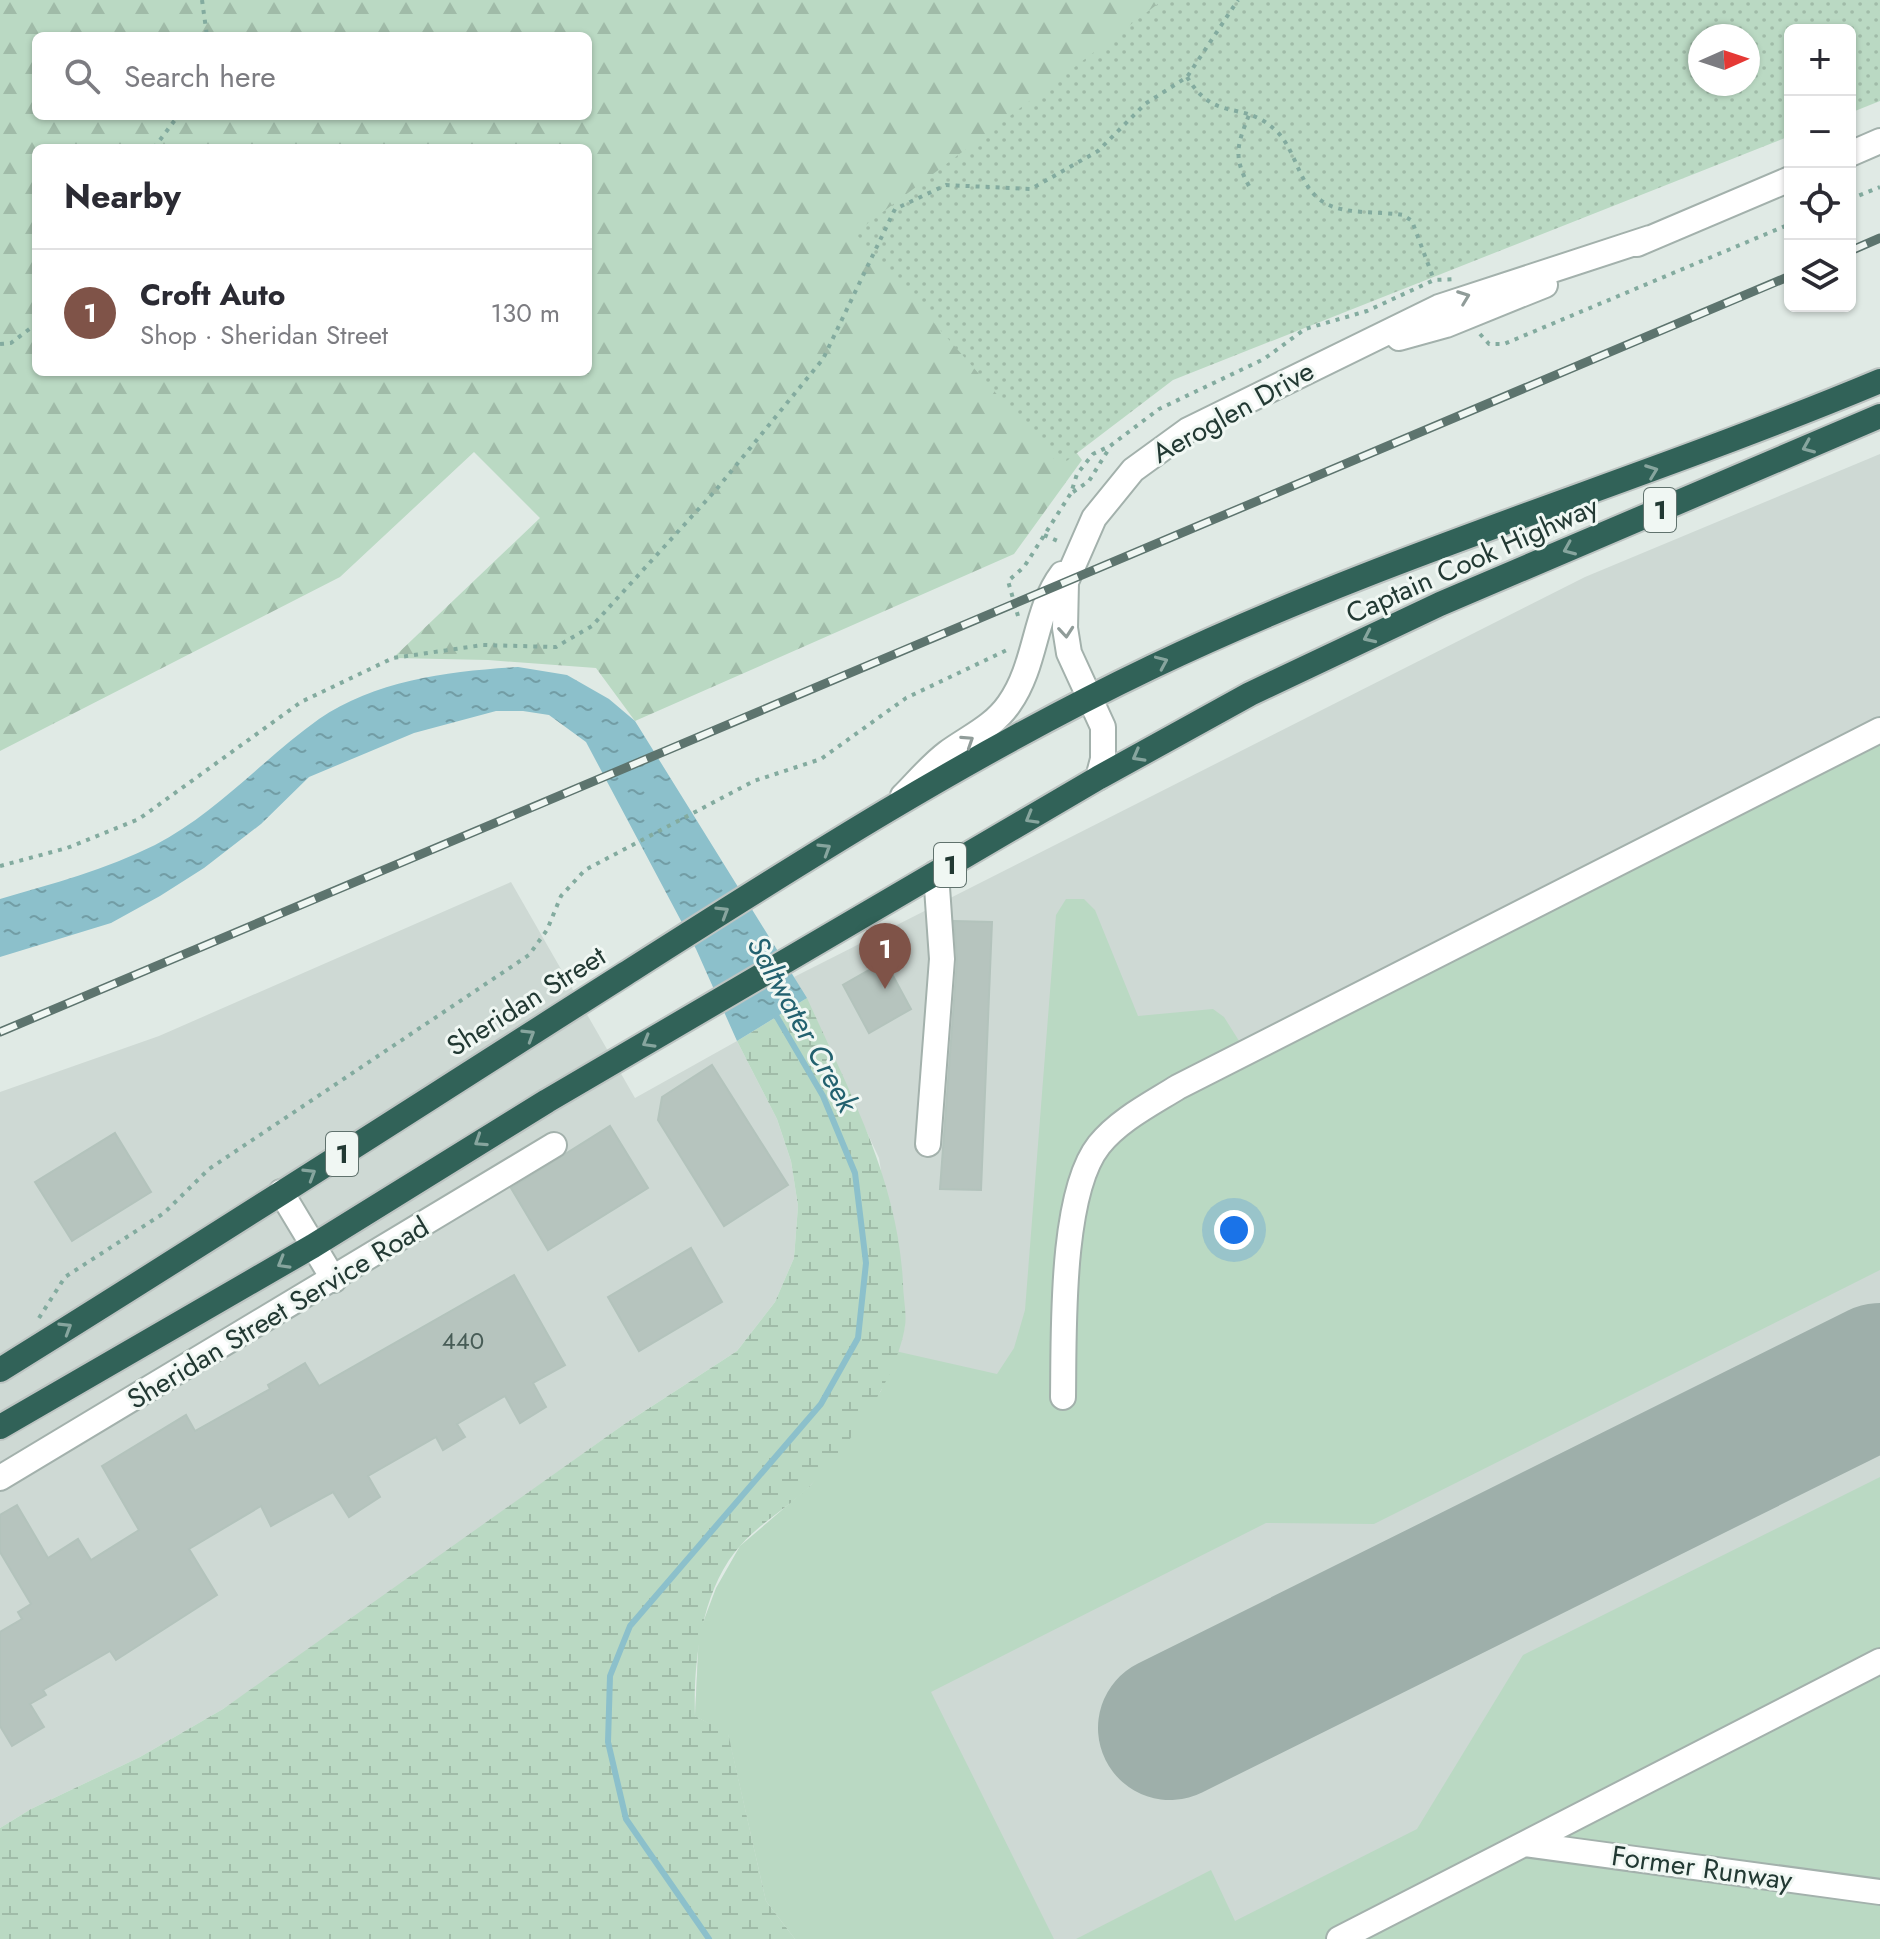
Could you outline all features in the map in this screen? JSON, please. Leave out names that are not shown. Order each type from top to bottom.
[{"type":"highway","name":"Captain Cook Highway","points":[[1092,698],[1151,667],[1314,596],[1713,448],[1880,381]]},
{"type":"highway","name":"Captain Cook Highway","points":[[1098,778],[1250,694],[1389,627],[1880,416]]},
{"type":"highway","name":"Sheridan Street","points":[[0,1370],[888,809],[1092,698]]},
{"type":"highway","name":"1","points":[[0,1427],[313,1246],[498,1130],[1098,778]]},
{"type":"street","points":[[1856,151],[1880,141]]},
{"type":"street","name":"Aeroglen Drive","points":[[1098,778],[1105,743],[1099,712],[1073,664],[1066,641],[1066,582],[1094,518],[1116,489],[1159,449],[1343,353],[1446,325],[1784,182]]},
{"type":"street","name":"Aeroglen Drive","points":[[888,809],[948,752],[998,718],[1010,703],[1030,660],[1051,588],[1075,556]]},
{"type":"street","points":[[1063,1397],[1065,1312],[1078,1183],[1098,1146],[1119,1125],[1178,1087],[1880,730]]},
{"type":"street","points":[[928,1144],[942,959],[942,914],[936,873]]},
{"type":"street","name":"Sheridan Street Service Road","points":[[0,1478],[554,1145]]},
{"type":"street","points":[[281,1192],[334,1280]]},
{"type":"street","points":[[1339,1939],[1880,1661]]},
{"type":"street","name":"Former Runway","points":[[1524,1844],[1880,1892]]},
{"type":"path","points":[[202,0],[206,32]]},
{"type":"path","points":[[0,866],[67,848],[139,819],[301,702],[393,658],[483,645],[556,647],[592,626],[715,491],[823,359],[895,209],[946,185],[1031,189],[1098,151],[1145,104],[1187,77],[1238,0]]},
{"type":"path","points":[[1187,77],[1196,92],[1214,106],[1249,115],[1274,128],[1313,194],[1327,204],[1403,215],[1412,221],[1434,280]]},
{"type":"path","points":[[1249,115],[1239,139],[1237,162],[1249,186]]},
{"type":"path","points":[[157,144],[175,120]]},
{"type":"path","points":[[1856,197],[1880,187]]},
{"type":"path","points":[[1476,325],[1483,340],[1496,346],[1504,344],[1784,227]]},
{"type":"path","points":[[1018,617],[1008,581],[1024,567],[1071,493],[1077,474],[1093,454],[1110,446],[1159,409],[1264,359],[1305,329],[1367,311],[1434,280],[1453,277],[1462,287]]},
{"type":"path","points":[[0,344],[11,343],[32,327]]},
{"type":"path","points":[[1071,493],[1089,481],[1110,446]]},
{"type":"path","points":[[39,1319],[65,1277],[164,1213],[209,1169],[529,955],[540,943],[568,887],[585,870],[754,781],[821,759],[906,698],[1008,650],[1016,639]]},
{"type":"shaded area","points":[[1880,454],[1880,1939],[795,1939],[766,1901],[728,1734],[695,1716],[699,1633],[881,1391],[905,1326],[879,1158],[794,977],[1585,577]]},
{"type":"shaded area","points":[[511,882],[635,1098],[737,1041],[777,1119],[791,1161],[798,1206],[794,1258],[775,1302],[737,1351],[623,1425],[281,1670],[223,1709],[140,1757],[31,1809],[0,1828],[0,1092],[159,1036]]},
{"type":"green space","points":[[0,0],[1510,0],[974,319],[1082,460],[1014,554],[635,721],[596,668],[488,660],[393,658],[540,518],[474,452],[340,577],[0,751]]},
{"type":"green space","points":[[1163,0],[1880,0],[1880,101],[1856,111],[1856,24],[1784,24],[1784,138],[1173,380],[1060,466],[855,233]]},
{"type":"green space","points":[[1880,730],[1880,1270],[1374,1524],[1266,1523],[931,1692],[1054,1939],[795,1939],[766,1901],[728,1734],[695,1716],[699,1633],[716,1588],[740,1546],[811,1485],[881,1391],[895,1351],[997,1374],[1014,1348],[1025,1310],[1056,915],[1066,899],[1084,899],[1095,910],[1138,1016],[1213,1009],[1224,1017],[1246,1052]]},
{"type":"green space","points":[[807,998],[855,1102],[882,1172],[899,1245],[905,1326],[892,1368],[855,1433],[810,1486],[749,1537],[728,1562],[717,1582],[703,1626],[695,1695],[695,1716],[728,1733],[766,1901],[795,1939],[0,1939],[0,1828],[31,1809],[140,1757],[223,1709],[623,1425],[737,1351],[775,1302],[794,1258],[798,1206],[791,1161],[777,1119],[737,1041]]},
{"type":"green space","points":[[1880,1477],[1880,1939],[1076,1939],[1211,1870],[1235,1921],[1417,1829],[1523,1655]]},
{"type":"water","points":[[518,667],[567,675],[609,699],[635,721],[807,998],[737,1041],[696,949],[586,742],[549,715],[523,711],[496,711],[414,733],[309,777],[261,824],[204,868],[160,896],[111,923],[0,957],[0,899],[99,869],[137,854],[178,832],[298,735],[341,706],[389,686],[415,680],[467,671]]},
{"type":"building","points":[[954,921],[992,922],[981,1190],[940,1189],[957,960]]},
{"type":"building","points":[[885,961],[911,1009],[869,1033],[843,985]]},
{"type":"building","points":[[712,1065],[788,1185],[724,1226],[658,1120],[662,1097]]},
{"type":"building","points":[[610,1126],[648,1188],[548,1250],[511,1188]]},
{"type":"building","points":[[115,1133],[151,1192],[72,1241],[35,1182]]},
{"type":"building","points":[[691,1248],[722,1302],[639,1351],[608,1297]]},
{"type":"building","points":[[514,1275],[565,1365],[533,1383],[546,1407],[520,1423],[505,1396],[457,1424],[465,1437],[443,1450],[436,1437],[368,1476],[380,1497],[349,1517],[333,1492],[271,1526],[261,1506],[189,1549],[217,1595],[116,1660],[110,1651],[43,1690],[46,1695],[30,1704],[44,1727],[12,1746],[0,1726],[0,1632],[22,1619],[18,1612],[31,1604],[0,1552],[0,1515],[17,1505],[48,1558],[78,1539],[91,1560],[139,1530],[102,1466],[186,1415],[195,1431],[270,1389],[268,1385],[305,1363],[319,1386]]},
{"type":"waterway","name":"Saltwater Creek","points":[[709,1939],[626,1819],[608,1742],[610,1676],[630,1626],[821,1404],[858,1338],[866,1263],[855,1173],[823,1096],[774,1012]]},
{"type":"runway","points":[[1170,1728],[1880,1375]]},
{"type":"railway","points":[[1856,248],[1880,238]]},
{"type":"railway","points":[[0,1032],[1784,279]]},
{"type":"place","name":"Croft Auto","points":[[885,989]]}]
